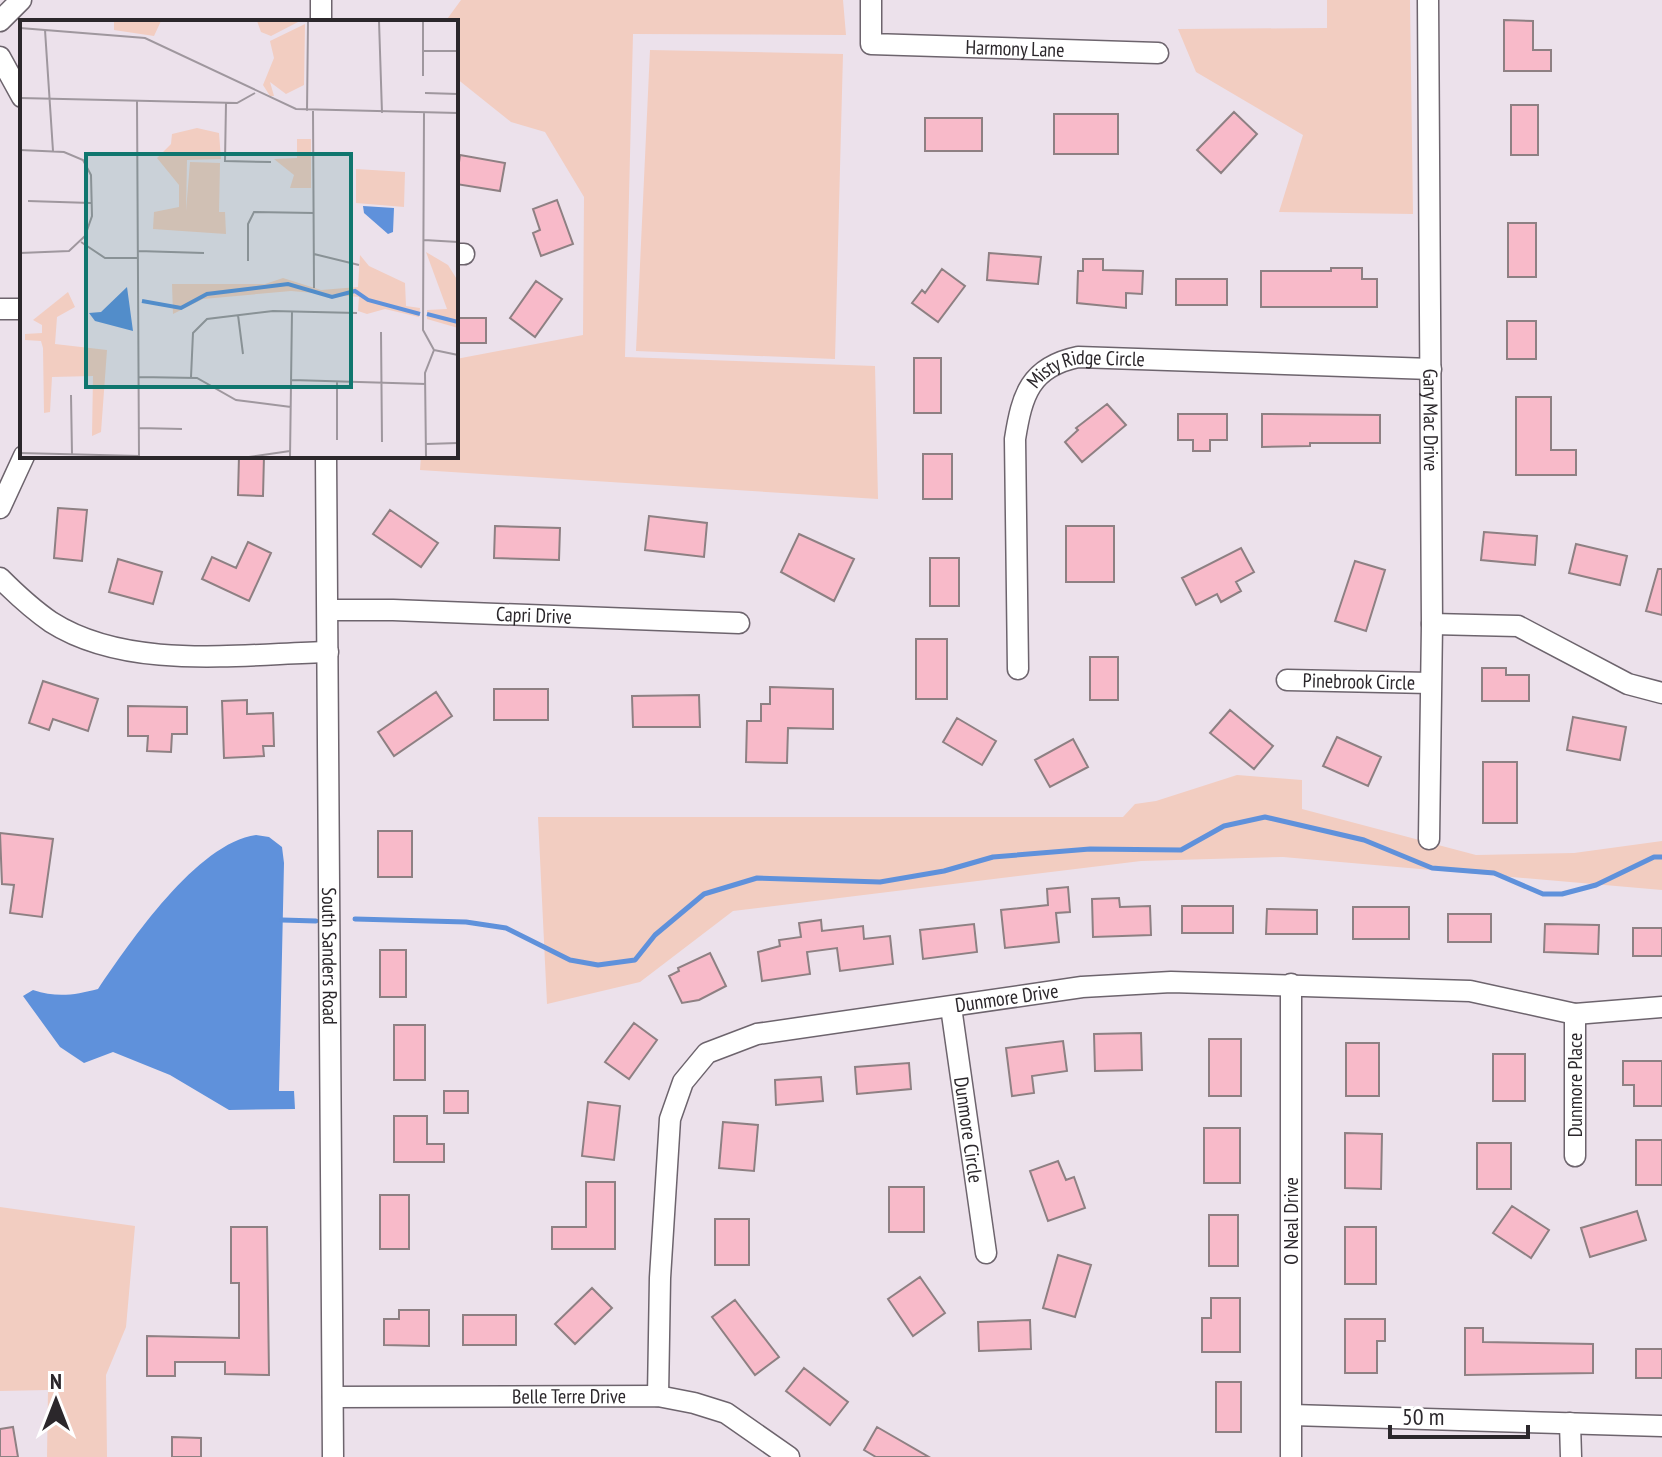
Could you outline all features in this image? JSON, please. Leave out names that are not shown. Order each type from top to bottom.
[{"type":"street","points":[[0,21],[21,0]]},
{"type":"street","name":"Harmony Lane","points":[[871,0],[871,44],[1158,53]]},
{"type":"street","name":"Gary Mac Drive","points":[[1428,0],[1432,624],[1429,839]]},
{"type":"street","points":[[0,57],[20,93]]},
{"type":"street","name":"Misty Ridge Circle","points":[[1018,669],[1015,439],[1027,390],[1040,374],[1056,362],[1078,357],[1431,369]]},
{"type":"street","points":[[0,508],[23,458]]},
{"type":"street","name":"South Sanders Road","points":[[326,458],[333,1457]]},
{"type":"street","points":[[0,578],[23,601],[53,623],[121,650],[158,655],[328,652]]},
{"type":"street","name":"Capri Drive","points":[[328,610],[739,623]]},
{"type":"street","points":[[1432,624],[1518,626],[1628,684],[1662,693]]},
{"type":"street","name":"Pinebrook Circle","points":[[1287,680],[1430,683]]},
{"type":"street","name":"Dunmore Drive","points":[[658,1396],[660,1278],[670,1119],[683,1082],[707,1053],[757,1034],[1082,987],[1126,984],[1291,984],[1470,991],[1575,1014],[1662,1007]]},
{"type":"street","name":"O Neal Drive","points":[[1291,984],[1291,1457]]},
{"type":"street","name":"Dunmore Circle","points":[[951,1007],[986,1253]]},
{"type":"street","name":"Dunmore Place","points":[[1575,1014],[1575,1156]]},
{"type":"street","name":"Belle Terre Drive","points":[[333,1397],[658,1396],[726,1413],[789,1457]]},
{"type":"street","points":[[1292,1415],[1662,1426]]},
{"type":"street","points":[[1570,1423],[1571,1457]]},
{"type":"shaded area","points":[[461,0],[843,0],[846,35],[633,34],[625,357],[875,366],[878,499],[420,470],[421,458],[458,458],[458,359],[583,335],[584,197],[545,132],[511,122],[458,80],[458,20],[446,20]]},
{"type":"shaded area","points":[[1327,0],[1410,0],[1413,214],[1279,212],[1303,135],[1196,72],[1178,29],[1327,28]]},
{"type":"shaded area","points":[[650,50],[843,54],[835,359],[636,351]]},
{"type":"shaded area","points":[[1237,775],[1302,780],[1302,809],[1476,855],[1574,853],[1662,841],[1662,890],[1283,857],[1141,861],[733,911],[640,982],[547,1004],[538,817],[1123,817],[1135,804],[1156,801]]},
{"type":"shaded area","points":[[0,1207],[135,1226],[126,1327],[106,1375],[107,1457],[47,1457],[48,1390],[0,1391]]},
{"type":"water","points":[[256,835],[269,837],[282,847],[279,1091],[294,1091],[295,1109],[229,1110],[170,1075],[113,1052],[84,1063],[60,1047],[23,996],[33,990],[66,995],[98,989],[146,922],[189,875],[234,842]]},
{"type":"building","points":[[1504,20],[1533,21],[1533,50],[1551,50],[1551,71],[1504,71]]},
{"type":"building","points":[[1511,105],[1538,105],[1538,155],[1511,155]]},
{"type":"building","points":[[1234,112],[1257,134],[1221,173],[1197,150]]},
{"type":"building","points":[[1054,114],[1118,114],[1118,154],[1054,154]]},
{"type":"building","points":[[925,118],[982,118],[982,151],[925,151]]},
{"type":"building","points":[[460,155],[505,163],[500,191],[458,184]]},
{"type":"building","points":[[557,200],[573,244],[541,256],[533,233],[540,230],[533,209]]},
{"type":"building","points":[[1508,223],[1536,223],[1536,277],[1508,277]]},
{"type":"building","points":[[989,253],[1041,257],[1038,284],[987,280]]},
{"type":"building","points":[[1083,259],[1103,259],[1103,270],[1143,271],[1142,294],[1126,293],[1126,308],[1077,303],[1078,271],[1083,271]]},
{"type":"building","points":[[1331,268],[1362,268],[1362,279],[1377,279],[1377,307],[1261,307],[1261,271],[1331,271]]},
{"type":"building","points":[[942,269],[965,286],[938,322],[912,303],[922,290],[925,293]]},
{"type":"building","points":[[1176,279],[1227,279],[1227,305],[1176,305]]},
{"type":"building","points":[[536,281],[562,299],[535,337],[510,318]]},
{"type":"building","points":[[458,318],[486,318],[486,343],[458,343]]},
{"type":"building","points":[[1507,321],[1536,321],[1536,359],[1507,359]]},
{"type":"building","points":[[914,358],[941,358],[941,413],[914,413]]},
{"type":"building","points":[[1516,397],[1551,397],[1551,450],[1576,450],[1576,475],[1516,475]]},
{"type":"building","points":[[1107,404],[1126,425],[1082,462],[1065,442],[1078,430],[1076,428]]},
{"type":"building","points":[[1178,414],[1227,414],[1227,440],[1210,440],[1210,451],[1193,451],[1193,440],[1178,440]]},
{"type":"building","points":[[1262,414],[1380,415],[1380,443],[1262,447]]},
{"type":"building","points":[[923,454],[952,454],[952,499],[923,499]]},
{"type":"building","points":[[239,458],[264,458],[263,496],[238,495]]},
{"type":"building","points":[[58,508],[87,510],[82,561],[54,558]]},
{"type":"building","points":[[390,510],[438,543],[421,567],[373,534]]},
{"type":"building","points":[[649,516],[707,523],[704,557],[645,550]]},
{"type":"building","points":[[495,526],[560,528],[559,560],[494,558]]},
{"type":"building","points":[[1066,526],[1114,526],[1114,582],[1066,582]]},
{"type":"building","points":[[1484,532],[1537,536],[1535,565],[1481,560]]},
{"type":"building","points":[[799,534],[854,559],[834,601],[781,572]]},
{"type":"building","points":[[248,542],[271,553],[249,601],[202,579],[212,557],[236,568]]},
{"type":"building","points":[[1576,544],[1627,556],[1620,585],[1569,573]]},
{"type":"building","points":[[1241,548],[1254,572],[1236,582],[1241,591],[1221,602],[1217,594],[1196,605],[1182,578]]},
{"type":"building","points":[[930,558],[959,558],[959,606],[930,606]]},
{"type":"building","points":[[118,559],[162,572],[153,604],[109,592]]},
{"type":"building","points":[[1355,561],[1385,570],[1366,631],[1335,621]]},
{"type":"building","points":[[1658,569],[1662,569],[1662,615],[1646,611]]},
{"type":"building","points":[[916,639],[947,639],[947,699],[916,699]]},
{"type":"building","points":[[1090,657],[1118,657],[1118,700],[1090,700]]},
{"type":"building","points":[[1482,668],[1506,668],[1506,675],[1529,675],[1529,701],[1482,701]]},
{"type":"building","points":[[43,681],[98,699],[88,731],[53,719],[49,730],[29,723]]},
{"type":"building","points":[[770,687],[833,689],[833,729],[788,728],[787,763],[746,762],[747,721],[761,721],[761,704],[770,704]]},
{"type":"building","points":[[494,689],[548,689],[548,720],[494,720]]},
{"type":"building","points":[[436,692],[452,716],[394,756],[378,732]]},
{"type":"building","points":[[699,695],[700,727],[633,727],[632,696]]},
{"type":"building","points":[[247,700],[247,714],[273,713],[274,746],[263,746],[264,756],[224,758],[222,701]]},
{"type":"building","points":[[128,706],[187,707],[187,734],[172,734],[171,752],[147,751],[148,736],[128,736]]},
{"type":"building","points":[[1230,710],[1273,746],[1254,769],[1210,733]]},
{"type":"building","points":[[1573,717],[1626,727],[1620,760],[1567,750]]},
{"type":"building","points":[[957,718],[996,741],[982,765],[943,742]]},
{"type":"building","points":[[1337,737],[1381,757],[1368,786],[1323,766]]},
{"type":"building","points":[[1073,739],[1088,767],[1050,787],[1035,760]]},
{"type":"building","points":[[1483,762],[1517,762],[1517,823],[1483,823]]},
{"type":"building","points":[[378,831],[412,831],[412,877],[378,877]]},
{"type":"building","points":[[0,833],[53,839],[42,917],[10,913],[14,885],[2,884]]},
{"type":"building","points":[[1068,887],[1070,912],[1056,913],[1059,942],[1005,948],[1001,910],[1048,905],[1047,889]]},
{"type":"building","points":[[1119,898],[1120,907],[1150,906],[1151,935],[1093,937],[1092,899]]},
{"type":"building","points":[[1182,906],[1233,906],[1233,933],[1182,933]]},
{"type":"building","points":[[1353,907],[1409,907],[1409,939],[1353,939]]},
{"type":"building","points":[[1267,909],[1317,910],[1317,934],[1266,934]]},
{"type":"building","points":[[1448,914],[1491,914],[1491,942],[1448,942]]},
{"type":"building","points":[[821,920],[822,931],[863,926],[864,939],[890,936],[893,964],[840,971],[837,948],[807,952],[810,974],[762,981],[758,952],[780,946],[779,940],[801,937],[799,923]]},
{"type":"building","points":[[974,924],[977,952],[923,959],[920,930]]},
{"type":"building","points":[[1545,924],[1599,925],[1598,954],[1544,952]]},
{"type":"building","points":[[1633,928],[1662,928],[1662,956],[1633,956]]},
{"type":"building","points":[[380,950],[406,950],[406,997],[380,997]]},
{"type":"building","points":[[710,953],[726,986],[699,1000],[682,1003],[669,976],[679,971],[678,968]]},
{"type":"building","points":[[634,1023],[657,1040],[629,1079],[605,1062]]},
{"type":"building","points":[[394,1025],[425,1025],[425,1080],[394,1080]]},
{"type":"building","points":[[1141,1033],[1142,1070],[1095,1071],[1094,1034]]},
{"type":"building","points":[[1209,1039],[1241,1039],[1241,1096],[1209,1096]]},
{"type":"building","points":[[1063,1041],[1067,1071],[1032,1076],[1034,1093],[1012,1096],[1006,1048]]},
{"type":"building","points":[[1346,1043],[1379,1043],[1379,1096],[1346,1096]]},
{"type":"building","points":[[1493,1054],[1525,1054],[1525,1101],[1493,1101]]},
{"type":"building","points":[[1623,1061],[1662,1061],[1662,1106],[1634,1106],[1634,1085],[1623,1085]]},
{"type":"building","points":[[909,1063],[911,1089],[857,1094],[855,1067]]},
{"type":"building","points":[[821,1077],[823,1101],[776,1105],[775,1080]]},
{"type":"building","points":[[444,1091],[468,1091],[468,1113],[444,1113]]},
{"type":"building","points":[[588,1102],[620,1106],[614,1160],[582,1156]]},
{"type":"building","points":[[394,1116],[427,1116],[427,1144],[444,1144],[444,1162],[394,1162]]},
{"type":"building","points":[[723,1122],[758,1125],[754,1171],[719,1168]]},
{"type":"building","points":[[1204,1128],[1240,1128],[1240,1183],[1204,1183]]},
{"type":"building","points":[[1345,1133],[1382,1134],[1381,1189],[1345,1188]]},
{"type":"building","points":[[1636,1140],[1662,1140],[1662,1185],[1636,1185]]},
{"type":"building","points":[[1477,1143],[1511,1143],[1511,1189],[1477,1189]]},
{"type":"building","points":[[1058,1161],[1066,1180],[1074,1177],[1085,1208],[1048,1221],[1030,1171]]},
{"type":"building","points":[[586,1182],[615,1182],[615,1249],[552,1249],[552,1227],[586,1227]]},
{"type":"building","points":[[889,1187],[924,1187],[924,1232],[889,1232]]},
{"type":"building","points":[[380,1195],[409,1195],[409,1249],[380,1249]]},
{"type":"building","points":[[1512,1206],[1549,1230],[1531,1258],[1493,1233]]},
{"type":"building","points":[[1637,1211],[1646,1240],[1590,1257],[1581,1228]]},
{"type":"building","points":[[1209,1215],[1238,1215],[1238,1266],[1209,1266]]},
{"type":"building","points":[[715,1219],[749,1219],[749,1265],[715,1265]]},
{"type":"building","points":[[231,1227],[267,1227],[269,1375],[225,1374],[225,1362],[175,1362],[175,1376],[147,1376],[147,1336],[239,1338],[239,1283],[231,1283]]},
{"type":"building","points":[[1345,1227],[1376,1227],[1376,1284],[1345,1284]]},
{"type":"building","points":[[1058,1255],[1091,1265],[1075,1317],[1043,1308]]},
{"type":"building","points":[[920,1277],[945,1313],[913,1336],[888,1299]]},
{"type":"building","points":[[592,1288],[612,1308],[575,1344],[555,1324]]},
{"type":"building","points":[[1211,1298],[1240,1298],[1240,1352],[1202,1352],[1202,1318],[1211,1318]]},
{"type":"building","points":[[735,1300],[779,1357],[755,1375],[712,1317]]},
{"type":"building","points":[[399,1310],[429,1310],[429,1346],[384,1345],[384,1319],[399,1319]]},
{"type":"building","points":[[463,1315],[516,1315],[516,1345],[463,1345]]},
{"type":"building","points":[[1345,1319],[1385,1319],[1385,1341],[1377,1341],[1377,1373],[1345,1373]]},
{"type":"building","points":[[1030,1320],[1031,1349],[979,1351],[978,1322]]},
{"type":"building","points":[[1465,1328],[1483,1328],[1483,1342],[1593,1344],[1593,1373],[1465,1375]]},
{"type":"building","points":[[1636,1349],[1662,1349],[1662,1378],[1636,1378]]},
{"type":"building","points":[[804,1368],[848,1402],[830,1425],[786,1391]]},
{"type":"building","points":[[1216,1382],[1241,1382],[1241,1432],[1216,1432]]},
{"type":"building","points":[[13,1427],[18,1457],[0,1457],[0,1429]]},
{"type":"building","points":[[877,1427],[929,1457],[876,1457],[864,1450]]},
{"type":"building","points":[[172,1437],[201,1438],[201,1457],[172,1457]]},
{"type":"waterway","points":[[355,919],[466,922],[506,928],[570,960],[598,965],[635,960],[655,935],[704,894],[757,878],[880,882],[944,871],[993,857],[1090,849],[1181,850],[1224,826],[1265,817],[1364,840],[1432,868],[1494,873],[1543,894],[1562,894],[1596,885],[1654,857],[1662,857]]},
{"type":"waterway","points":[[282,920],[316,921]]}]
